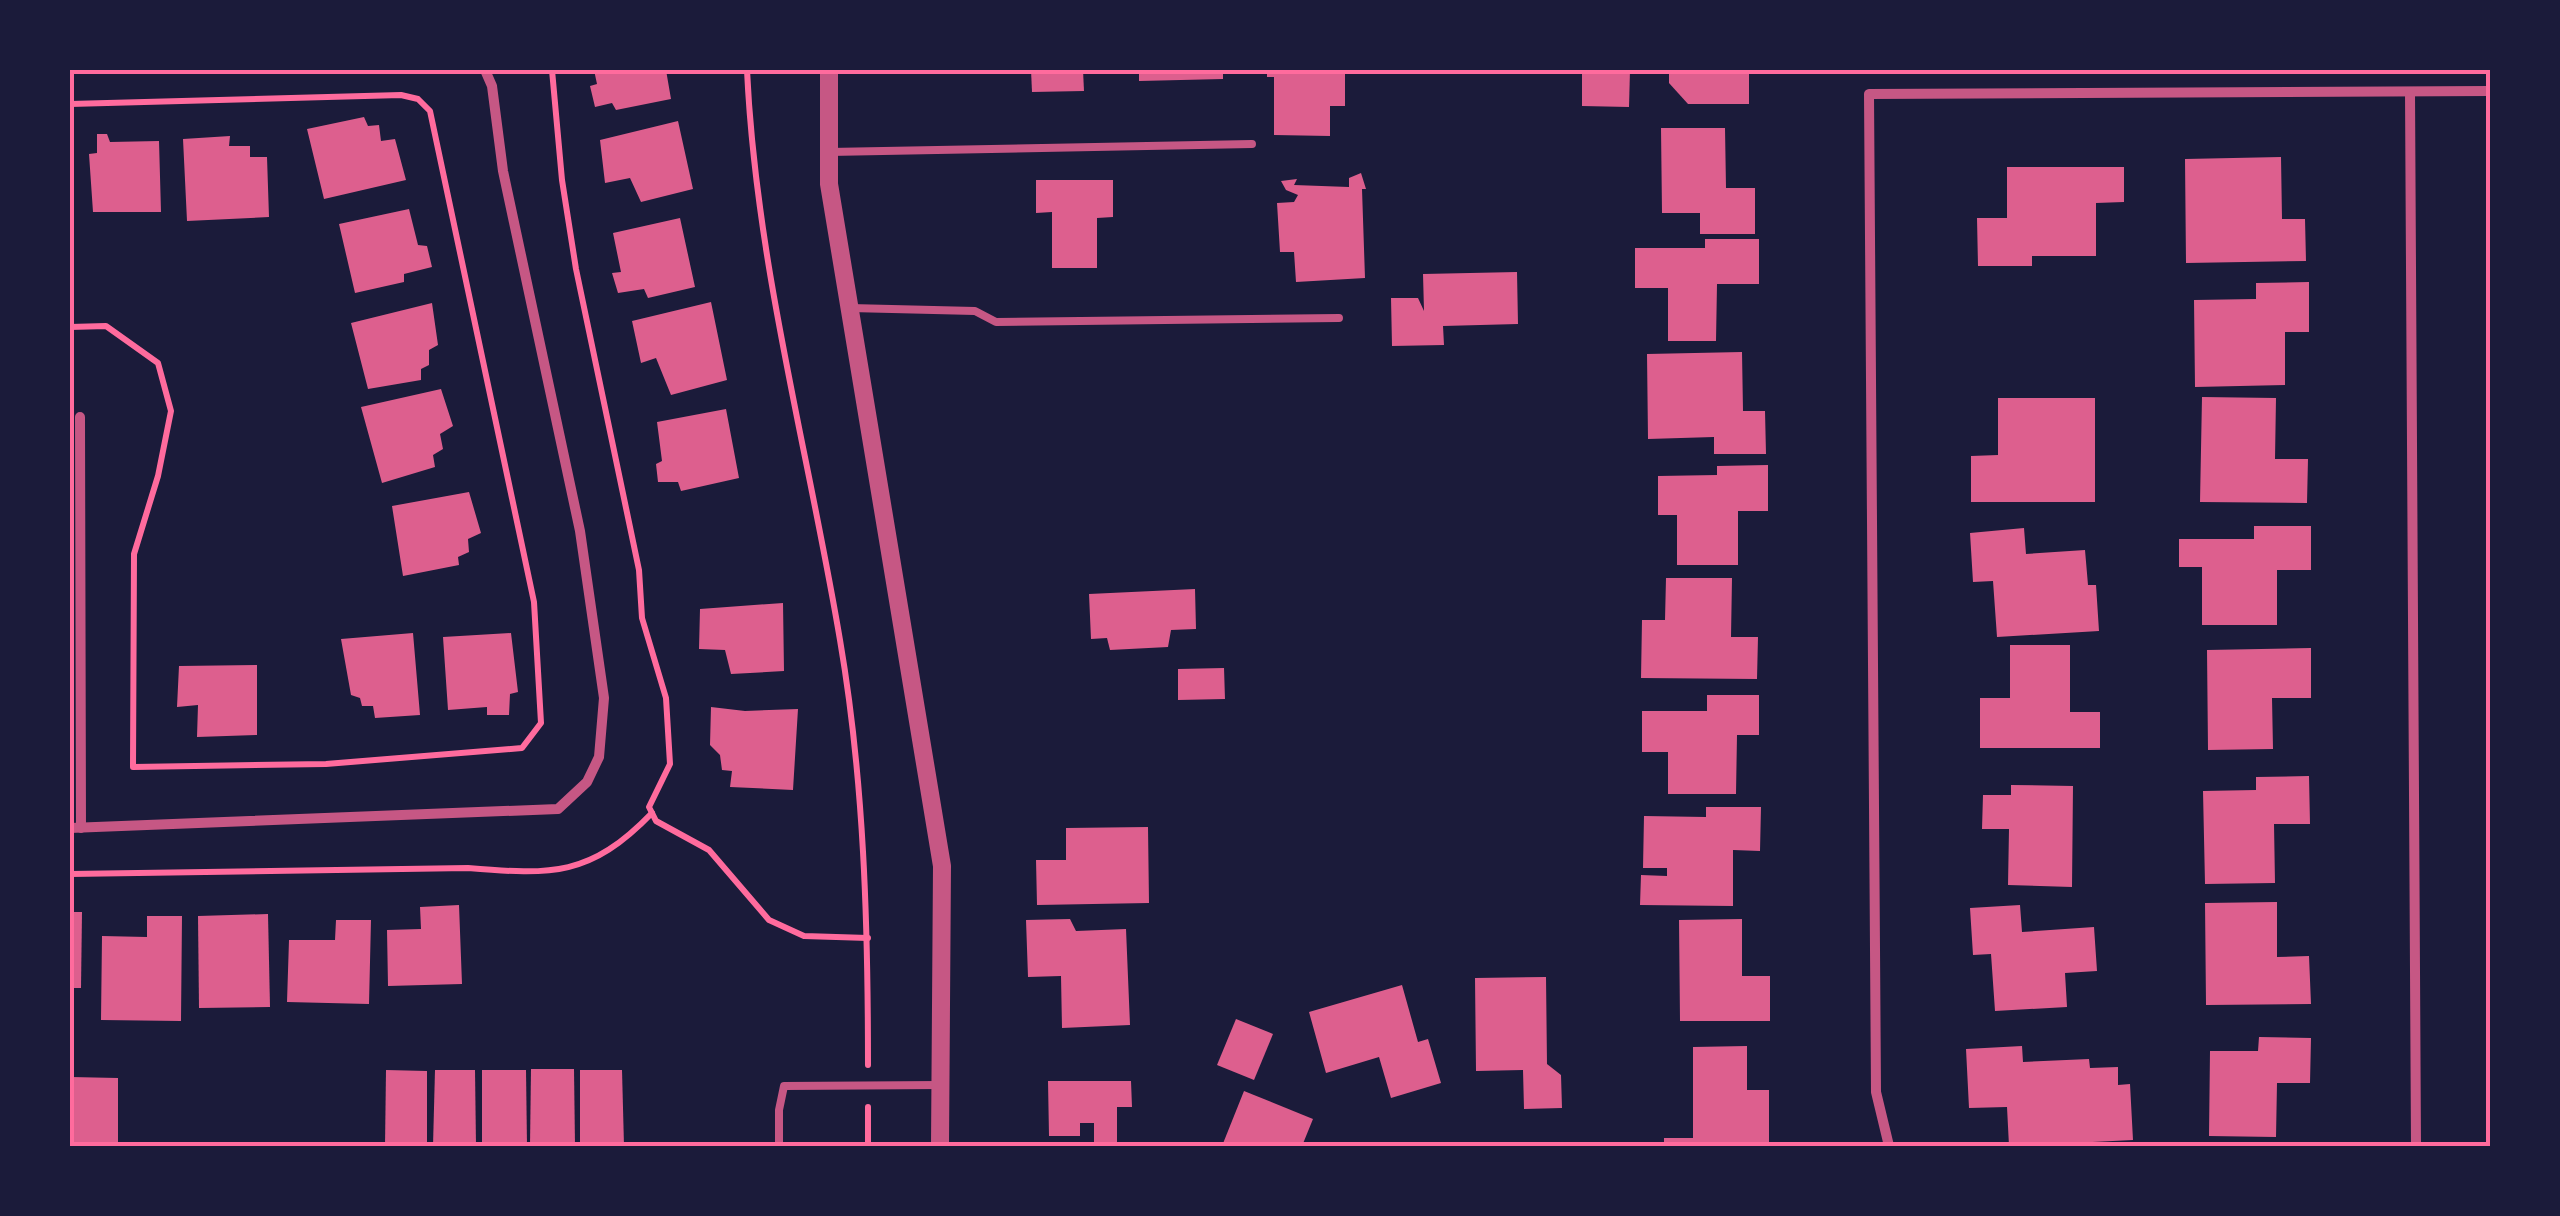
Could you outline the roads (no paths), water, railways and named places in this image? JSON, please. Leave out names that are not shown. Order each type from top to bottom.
[{"type":"street","points":[[80,417],[75,828],[558,809],[587,782],[598,757],[604,698],[580,531],[503,172],[492,86],[485,70]]},
{"type":"street","points":[[828,70],[829,184],[942,866],[940,1146]]},
{"type":"street","points":[[2410,92],[2416,1146]]},
{"type":"street","points":[[1889,1146],[1876,1092],[1869,94],[2490,92]]},
{"type":"lane","points":[[829,152],[1252,144]]},
{"type":"lane","points":[[850,308],[975,311],[996,322],[1339,318]]},
{"type":"lane","points":[[780,1146],[779,1110],[784,1086],[940,1085]]}]
